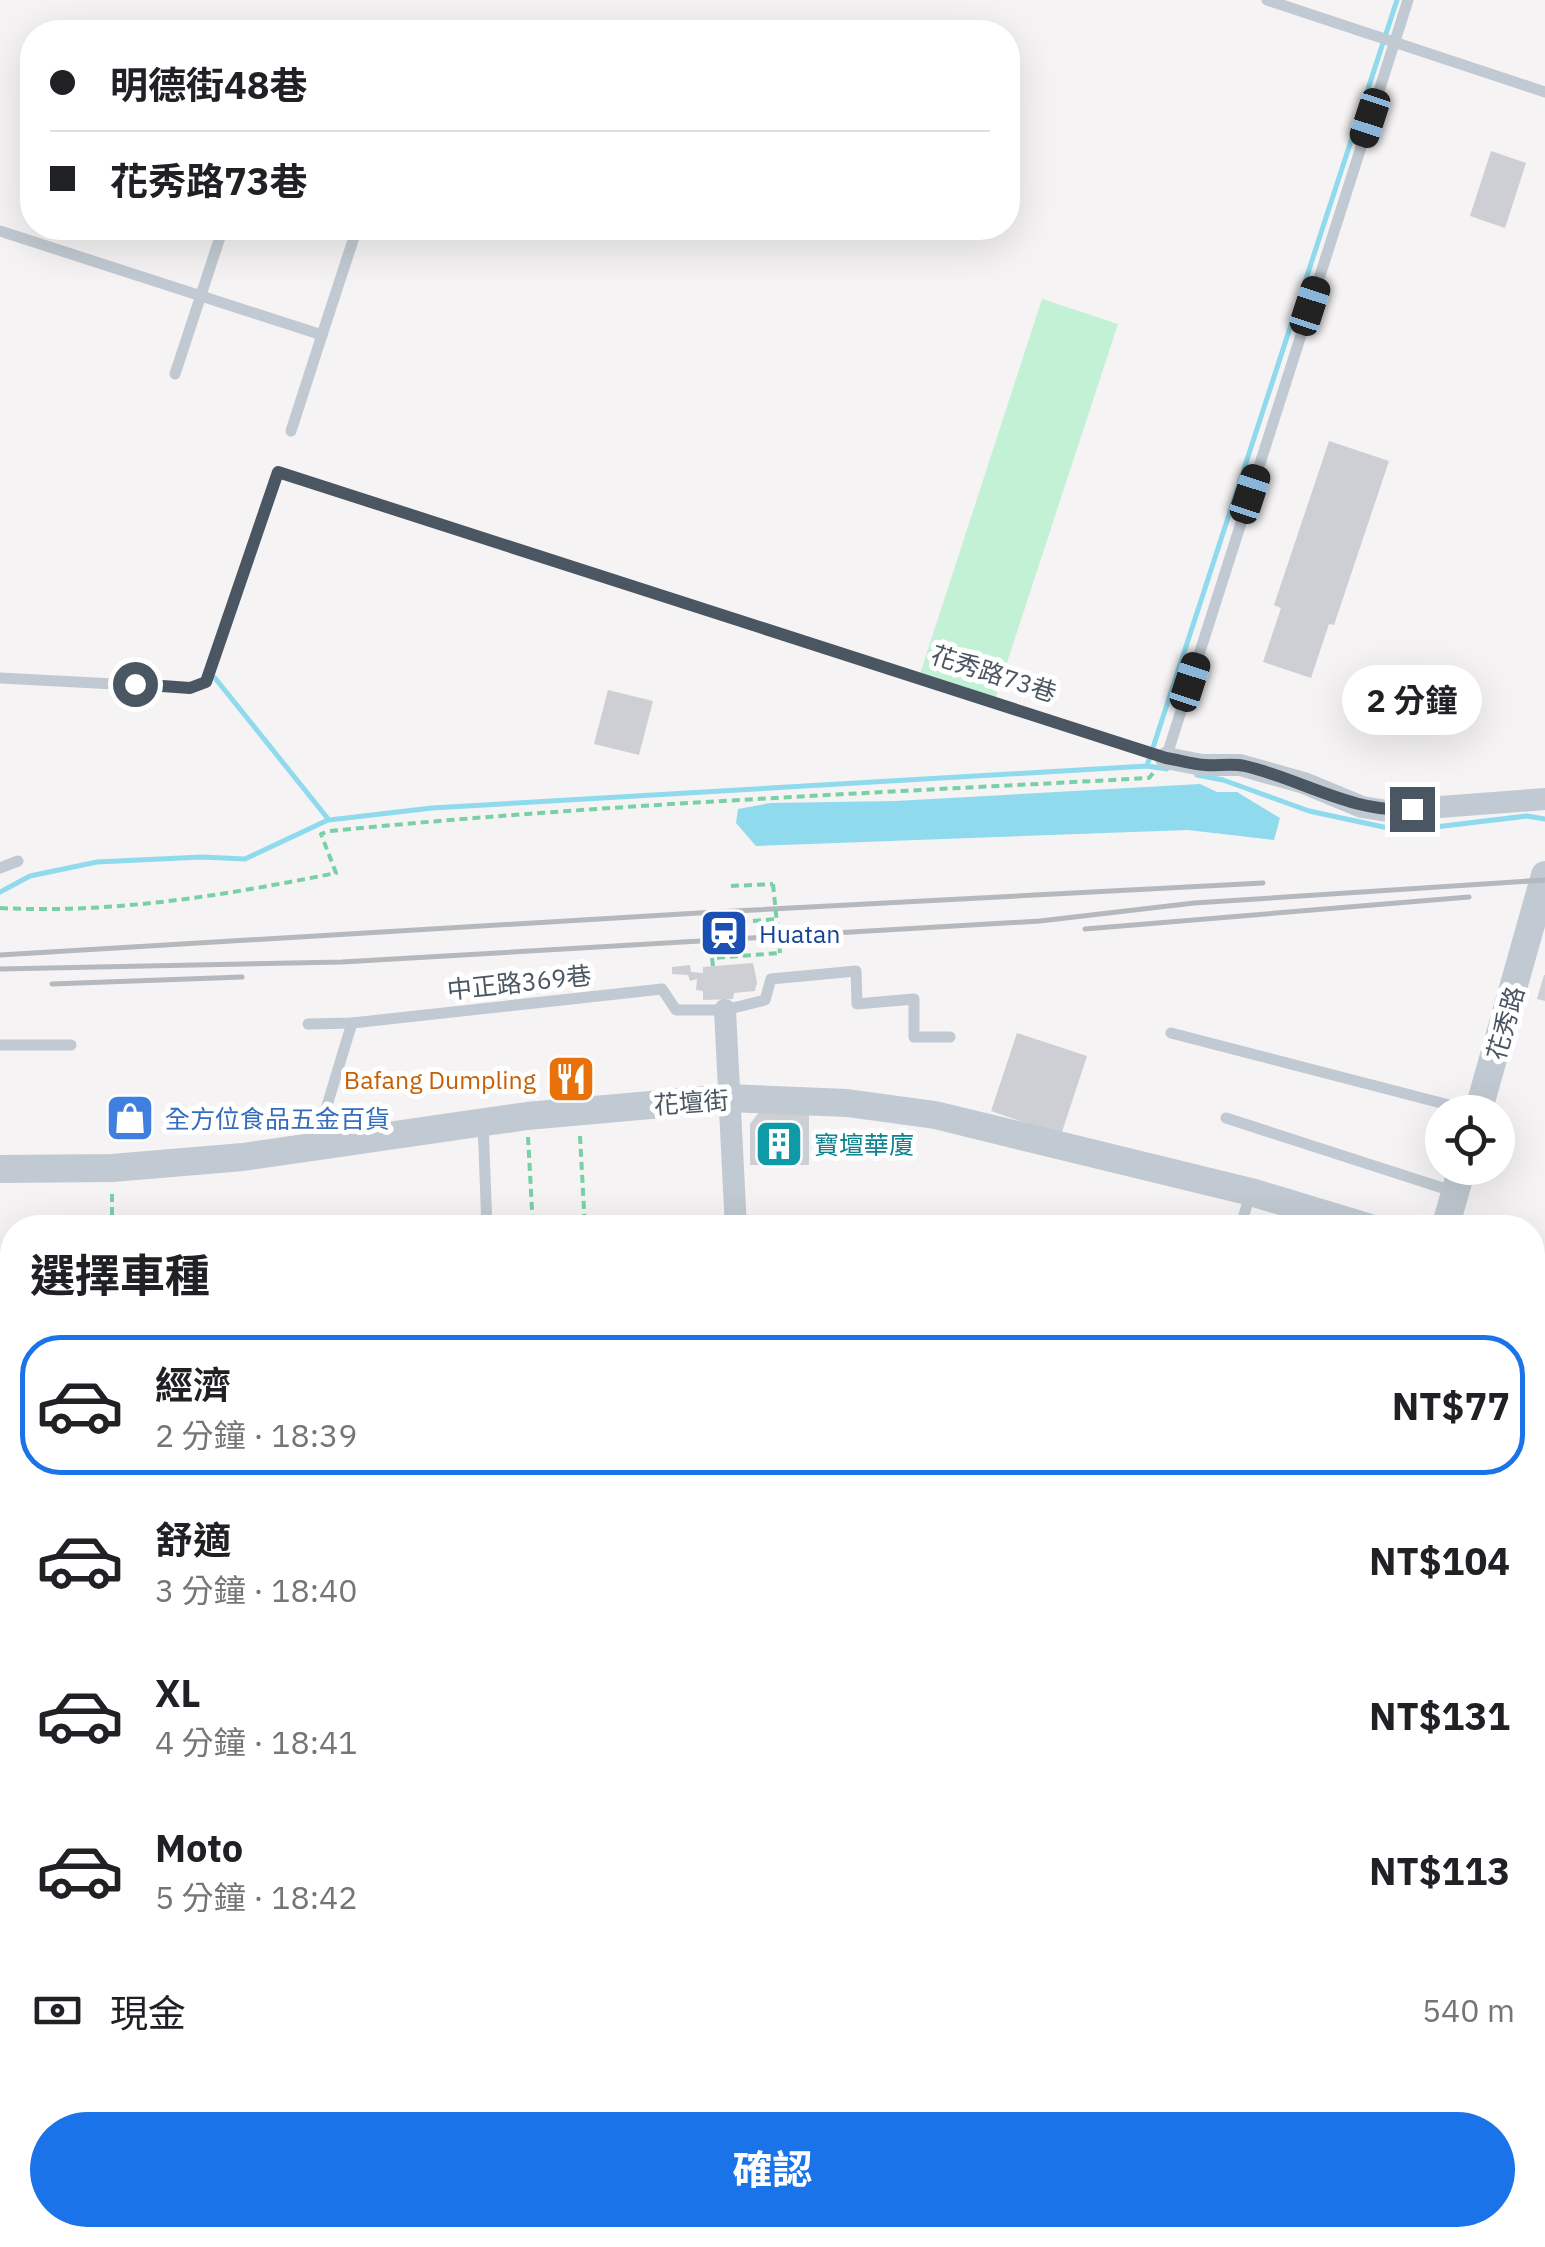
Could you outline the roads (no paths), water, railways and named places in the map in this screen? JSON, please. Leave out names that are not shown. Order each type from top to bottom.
[{"type":"street","name":"花秀路73巷","points":[[1166,758],[1202,765],[1240,765],[1304,783],[1362,807],[1386,811],[1545,799]]},
{"type":"street","name":"花秀路","points":[[1482,1095],[1545,875]]},
{"type":"street","points":[[724,1010],[735,1215]]},
{"type":"street","name":"花壇街","points":[[0,1169],[112,1168],[243,1157],[527,1116],[729,1098],[847,1102],[935,1115],[1251,1192],[1327,1215]]},
{"type":"street","points":[[1449,1215],[1458,1185]]},
{"type":"lane","points":[[1266,0],[1545,92]]},
{"type":"lane","points":[[1166,758],[1408,0]]},
{"type":"lane","points":[[25,240],[322,335]]},
{"type":"lane","points":[[175,374],[218,240]]},
{"type":"lane","points":[[291,431],[353,240]]},
{"type":"lane","name":"花秀路73巷","points":[[0,678],[190,688],[206,682],[278,472],[1166,758]]},
{"type":"lane","points":[[0,868],[18,862]]},
{"type":"lane","points":[[724,1010],[765,1000],[771,978],[856,971],[857,1004],[914,999],[914,1037],[950,1037]]},
{"type":"lane","name":"中正路369巷","points":[[308,1024],[662,990],[676,1010],[724,1010]]},
{"type":"lane","points":[[315,1145],[352,1022]]},
{"type":"lane","points":[[1172,1033],[1425,1099]]},
{"type":"lane","points":[[0,1044],[71,1045]]},
{"type":"lane","points":[[1226,1118],[1425,1171]]},
{"type":"lane","points":[[483,1122],[487,1215]]},
{"type":"lane","points":[[1244,1215],[1251,1192]]},
{"type":"water","points":[[1200,784],[1217,792],[1237,792],[1280,818],[1274,840],[1188,830],[756,846],[736,823],[738,809],[770,803],[895,801]]},
{"type":"waterway","points":[[1147,766],[1397,0]]},
{"type":"waterway","points":[[215,678],[329,820],[432,808],[1147,766],[1167,769]]},
{"type":"waterway","points":[[1197,775],[1223,780],[1309,811],[1402,831],[1527,816],[1545,819]]},
{"type":"waterway","points":[[0,892],[30,876],[97,862],[245,859],[328,820]]},
{"type":"railway","points":[[0,969],[342,962],[1040,921],[1194,903],[1545,880]]},
{"type":"railway","points":[[0,955],[1263,883]]},
{"type":"railway","points":[[1085,929],[1469,897]]},
{"type":"railway","points":[[52,984],[242,977]]},
{"type":"place","name":"Huatan","points":[[724,933]]},
{"type":"place","name":"Bafang Dumpling","points":[[571,1079]]},
{"type":"place","name":"全方位食品五金百貨","points":[[130,1118]]},
{"type":"place","name":"寶壇華廈","points":[[779,1144]]}]
